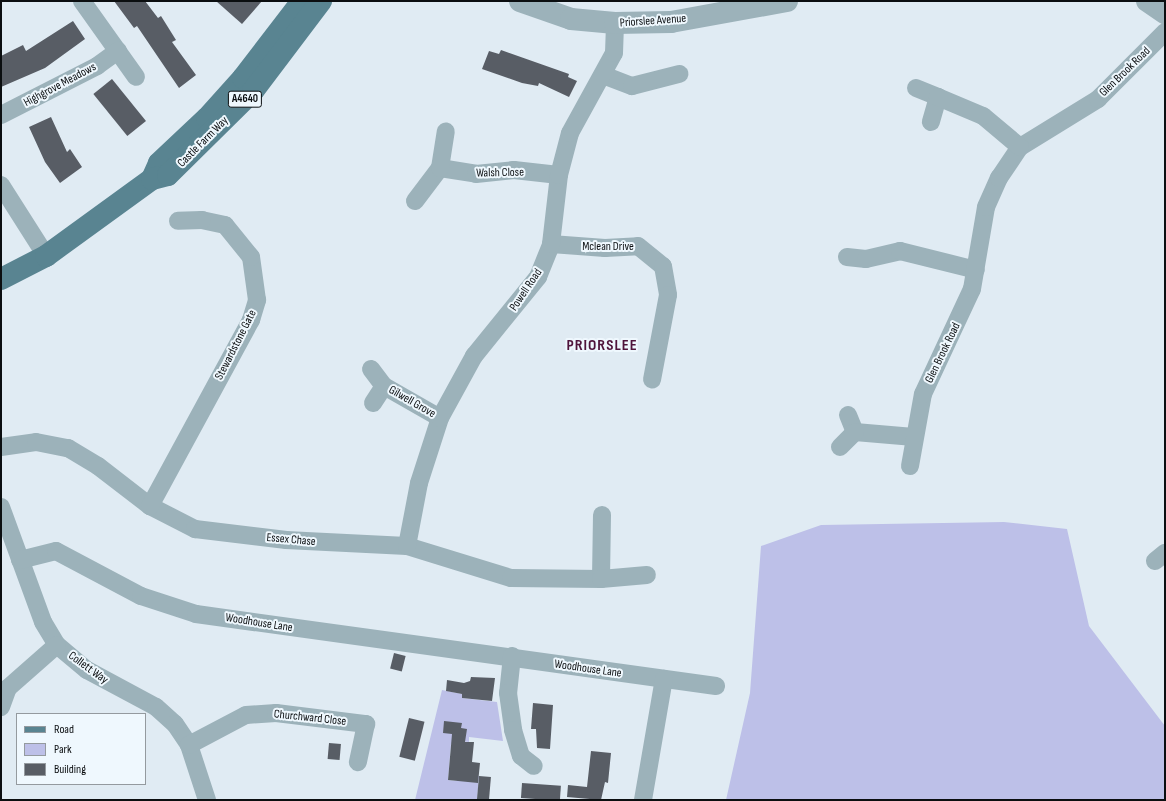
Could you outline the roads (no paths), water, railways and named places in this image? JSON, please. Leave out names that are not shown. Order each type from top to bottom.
[{"type":"main road","name":"Castle Farm Way","points":[[152,179],[159,163],[207,118],[243,78],[302,1]]},
{"type":"main road","name":"Castle Farm Way","points":[[1,279],[46,256],[152,179],[168,175],[222,123],[283,55],[321,1]]},
{"type":"street","points":[[82,1],[136,77]]},
{"type":"street","name":"Priorslee Avenue","points":[[520,1],[571,19],[615,23],[671,22],[719,7],[787,1]]},
{"type":"street","points":[[1147,1],[1165,13]]},
{"type":"street","name":"Powell Road","points":[[407,546],[419,483],[440,418],[474,356],[538,277],[551,244],[560,175],[570,133],[583,105],[603,75],[614,53],[615,23]]},
{"type":"street","name":"Glen Brook Road","points":[[910,466],[914,437],[926,387],[968,303],[976,270],[986,207],[999,178],[1020,147],[1098,99],[1165,32]]},
{"type":"street","name":"Highgrove Meadows","points":[[1,115],[97,66],[118,51]]},
{"type":"street","points":[[603,75],[632,86],[679,74]]},
{"type":"street","points":[[916,88],[982,116],[1020,147]]},
{"type":"street","points":[[931,122],[938,97]]},
{"type":"street","points":[[415,201],[440,168],[446,131]]},
{"type":"street","name":"Walsh Close","points":[[440,168],[476,174],[514,170],[560,175]]},
{"type":"street","points":[[1,185],[46,256]]},
{"type":"street","name":"Stewardstone Gate","points":[[150,506],[251,320],[257,300],[251,257],[225,226],[202,220],[178,221]]},
{"type":"street","name":"Mclean Drive","points":[[551,244],[605,248],[638,246],[663,266],[668,294],[652,380]]},
{"type":"street","points":[[847,257],[866,259],[900,251],[976,270]]},
{"type":"street","name":"Gilwell Grove","points":[[371,369],[384,386],[440,418]]},
{"type":"street","name":"Gilwell Grove","points":[[373,403],[384,386]]},
{"type":"street","points":[[848,415],[855,432]]},
{"type":"street","points":[[840,447],[855,432],[914,437]]},
{"type":"street","name":"Essex Chase","points":[[1,447],[36,442],[68,448],[98,466],[150,506],[195,529],[286,540],[407,546],[511,578],[601,579],[647,575]]},
{"type":"street","name":"Collett Way","points":[[1,507],[43,622],[57,645],[87,670],[156,707],[175,724],[189,745],[208,800]]},
{"type":"street","points":[[601,579],[602,515]]},
{"type":"street","name":"Woodhouse Lane","points":[[20,560],[56,551],[141,596],[196,614],[512,656],[716,686]]},
{"type":"street","points":[[1,707],[8,688],[57,645]]},
{"type":"street","points":[[512,656],[508,693],[521,763]]},
{"type":"street","points":[[644,800],[664,679]]},
{"type":"street","name":"Churchward Close","points":[[189,745],[246,715],[276,713],[373,726],[358,762]]},
{"type":"district","name":"PRIORSLEE","points":[[602,346]]}]
